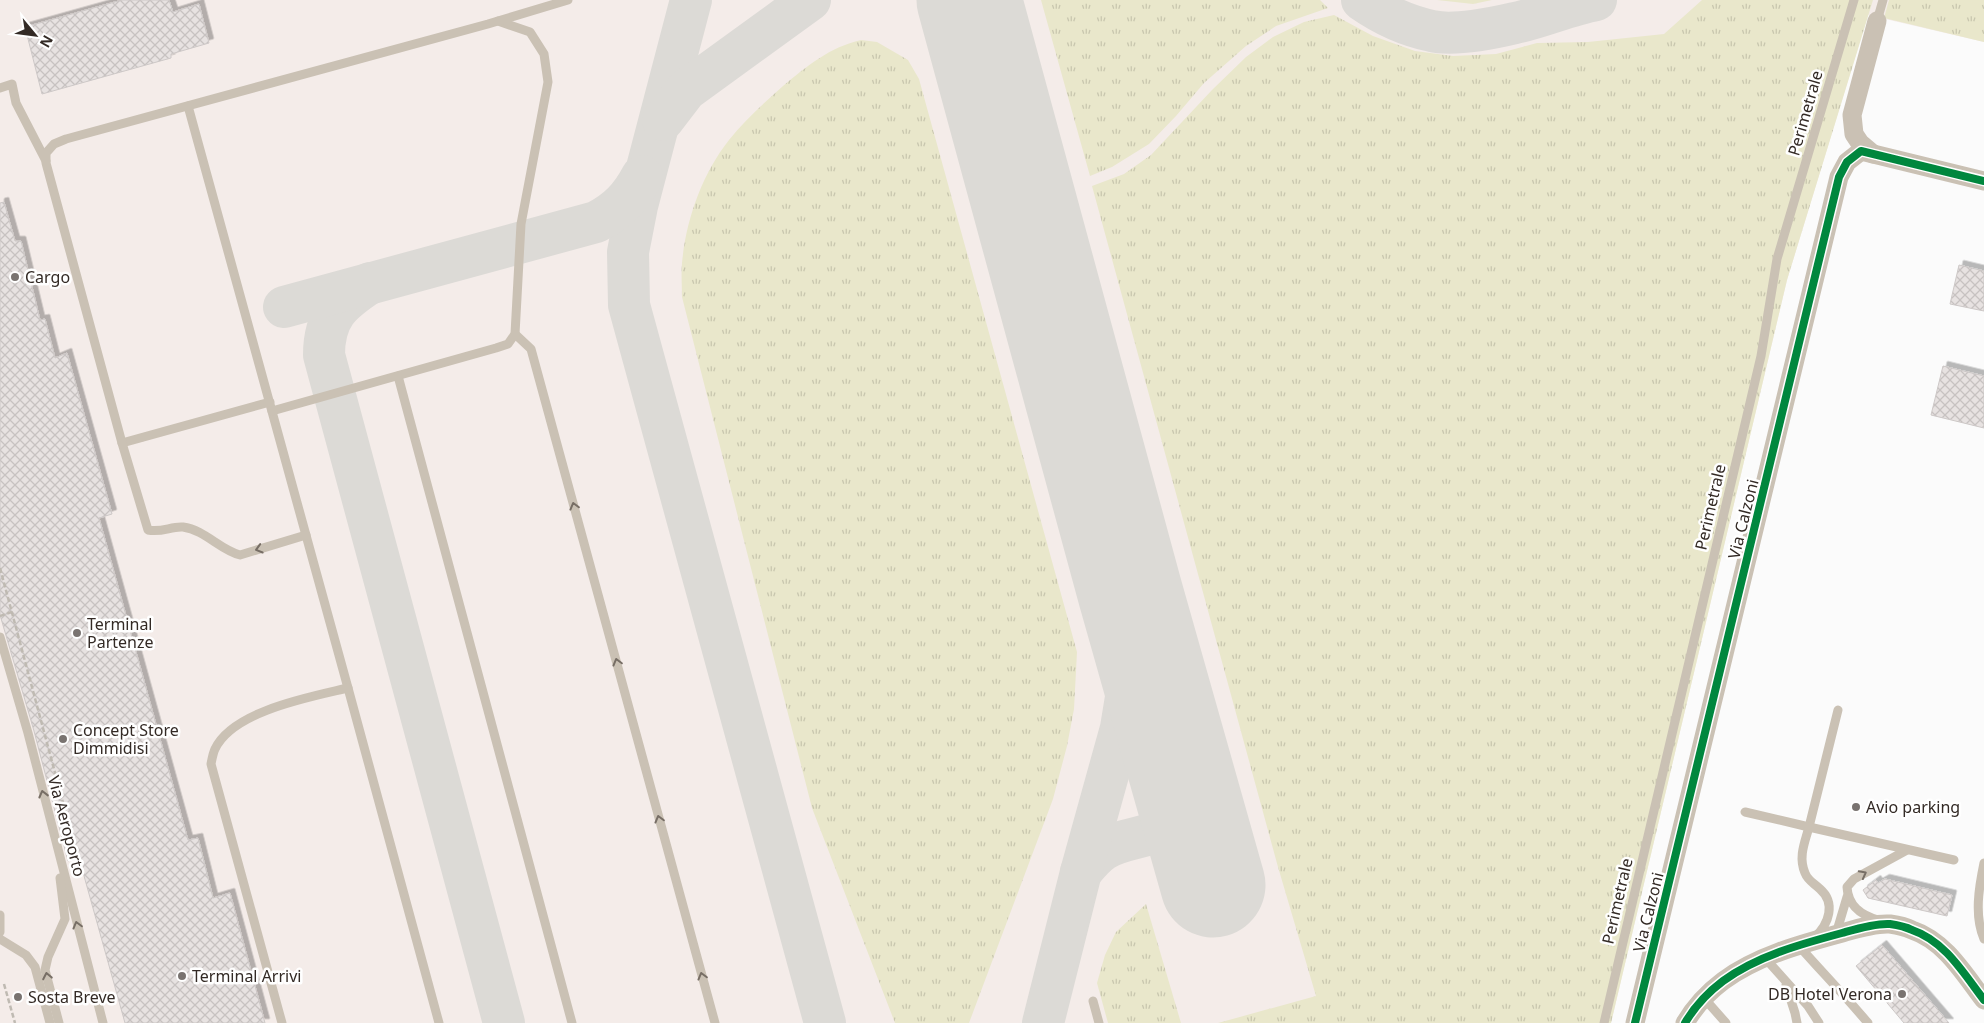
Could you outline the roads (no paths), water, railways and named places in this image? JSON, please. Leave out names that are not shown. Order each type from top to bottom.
[{"type":"street","points":[[1872,154],[1860,143],[1854,134],[1852,115],[1877,21]]},
{"type":"street","name":"Via Calzoni","points":[[1635,1023],[1839,177],[1847,162],[1861,151],[1984,181]]},
{"type":"street","points":[[1685,1023],[1703,997],[1723,981],[1765,958],[1804,944],[1860,928],[1890,924],[1913,930],[1931,939],[1948,953],[1984,1000]]},
{"type":"lane","points":[[46,163],[46,153],[54,144],[66,139],[498,21],[568,0]]},
{"type":"lane","name":"Perimetrale","points":[[1604,1023],[1761,356],[1777,259],[1854,0]]},
{"type":"lane","points":[[1877,21],[1883,0]]},
{"type":"lane","points":[[122,442],[398,376],[508,344],[515,334],[521,224],[548,82],[544,54],[530,32],[498,21]]},
{"type":"lane","points":[[0,88],[12,84],[16,103],[46,163],[148,530],[157,532],[182,527],[197,532],[230,552],[240,555],[306,535]]},
{"type":"lane","points":[[188,106],[439,1023]]},
{"type":"lane","points":[[515,334],[531,349],[715,1023]]},
{"type":"lane","points":[[398,376],[572,1023]]},
{"type":"lane","name":"Via Aeroporto","points":[[0,637],[103,1023]]},
{"type":"lane","points":[[282,1023],[211,764],[214,749],[227,733],[243,720],[318,695],[348,688]]},
{"type":"lane","points":[[1838,710],[1801,858],[1804,872],[1810,882],[1821,890],[1829,903],[1830,912],[1825,925],[1818,935],[1804,944],[1830,983],[1844,995],[1868,1023]]},
{"type":"lane","points":[[1745,812],[1954,860]]},
{"type":"lane","points":[[55,841],[65,919],[48,957],[45,970],[59,1023]]},
{"type":"lane","points":[[1836,935],[1847,897],[1847,887],[1854,879],[1908,850]]},
{"type":"lane","points":[[1984,863],[1979,903],[1980,930],[1984,939]]},
{"type":"lane","points":[[1847,897],[1854,907],[1865,916],[1890,924]]},
{"type":"lane","points":[[0,915],[0,932]]},
{"type":"lane","points":[[0,939],[26,954],[35,967],[50,1023]]},
{"type":"lane","points":[[1765,958],[1808,1006],[1818,1023]]},
{"type":"lane","points":[[1784,980],[1797,1023]]},
{"type":"lane","points":[[1703,997],[1726,1023]]},
{"type":"lane","points":[[1093,1001],[1099,1023]]},
{"type":"place","name":"Cargo","points":[[15,277]]},
{"type":"place","name":"Terminal Partenze","points":[[77,633]]},
{"type":"place","name":"Concept Store Dimmidisi","points":[[63,739]]},
{"type":"place","name":"Avio parking","points":[[1856,807]]},
{"type":"place","name":"Terminal Arrivi","points":[[182,976]]},
{"type":"place","name":"DB Hotel Verona","points":[[1902,994]]},
{"type":"place","name":"Sosta Breve","points":[[18,997]]}]
